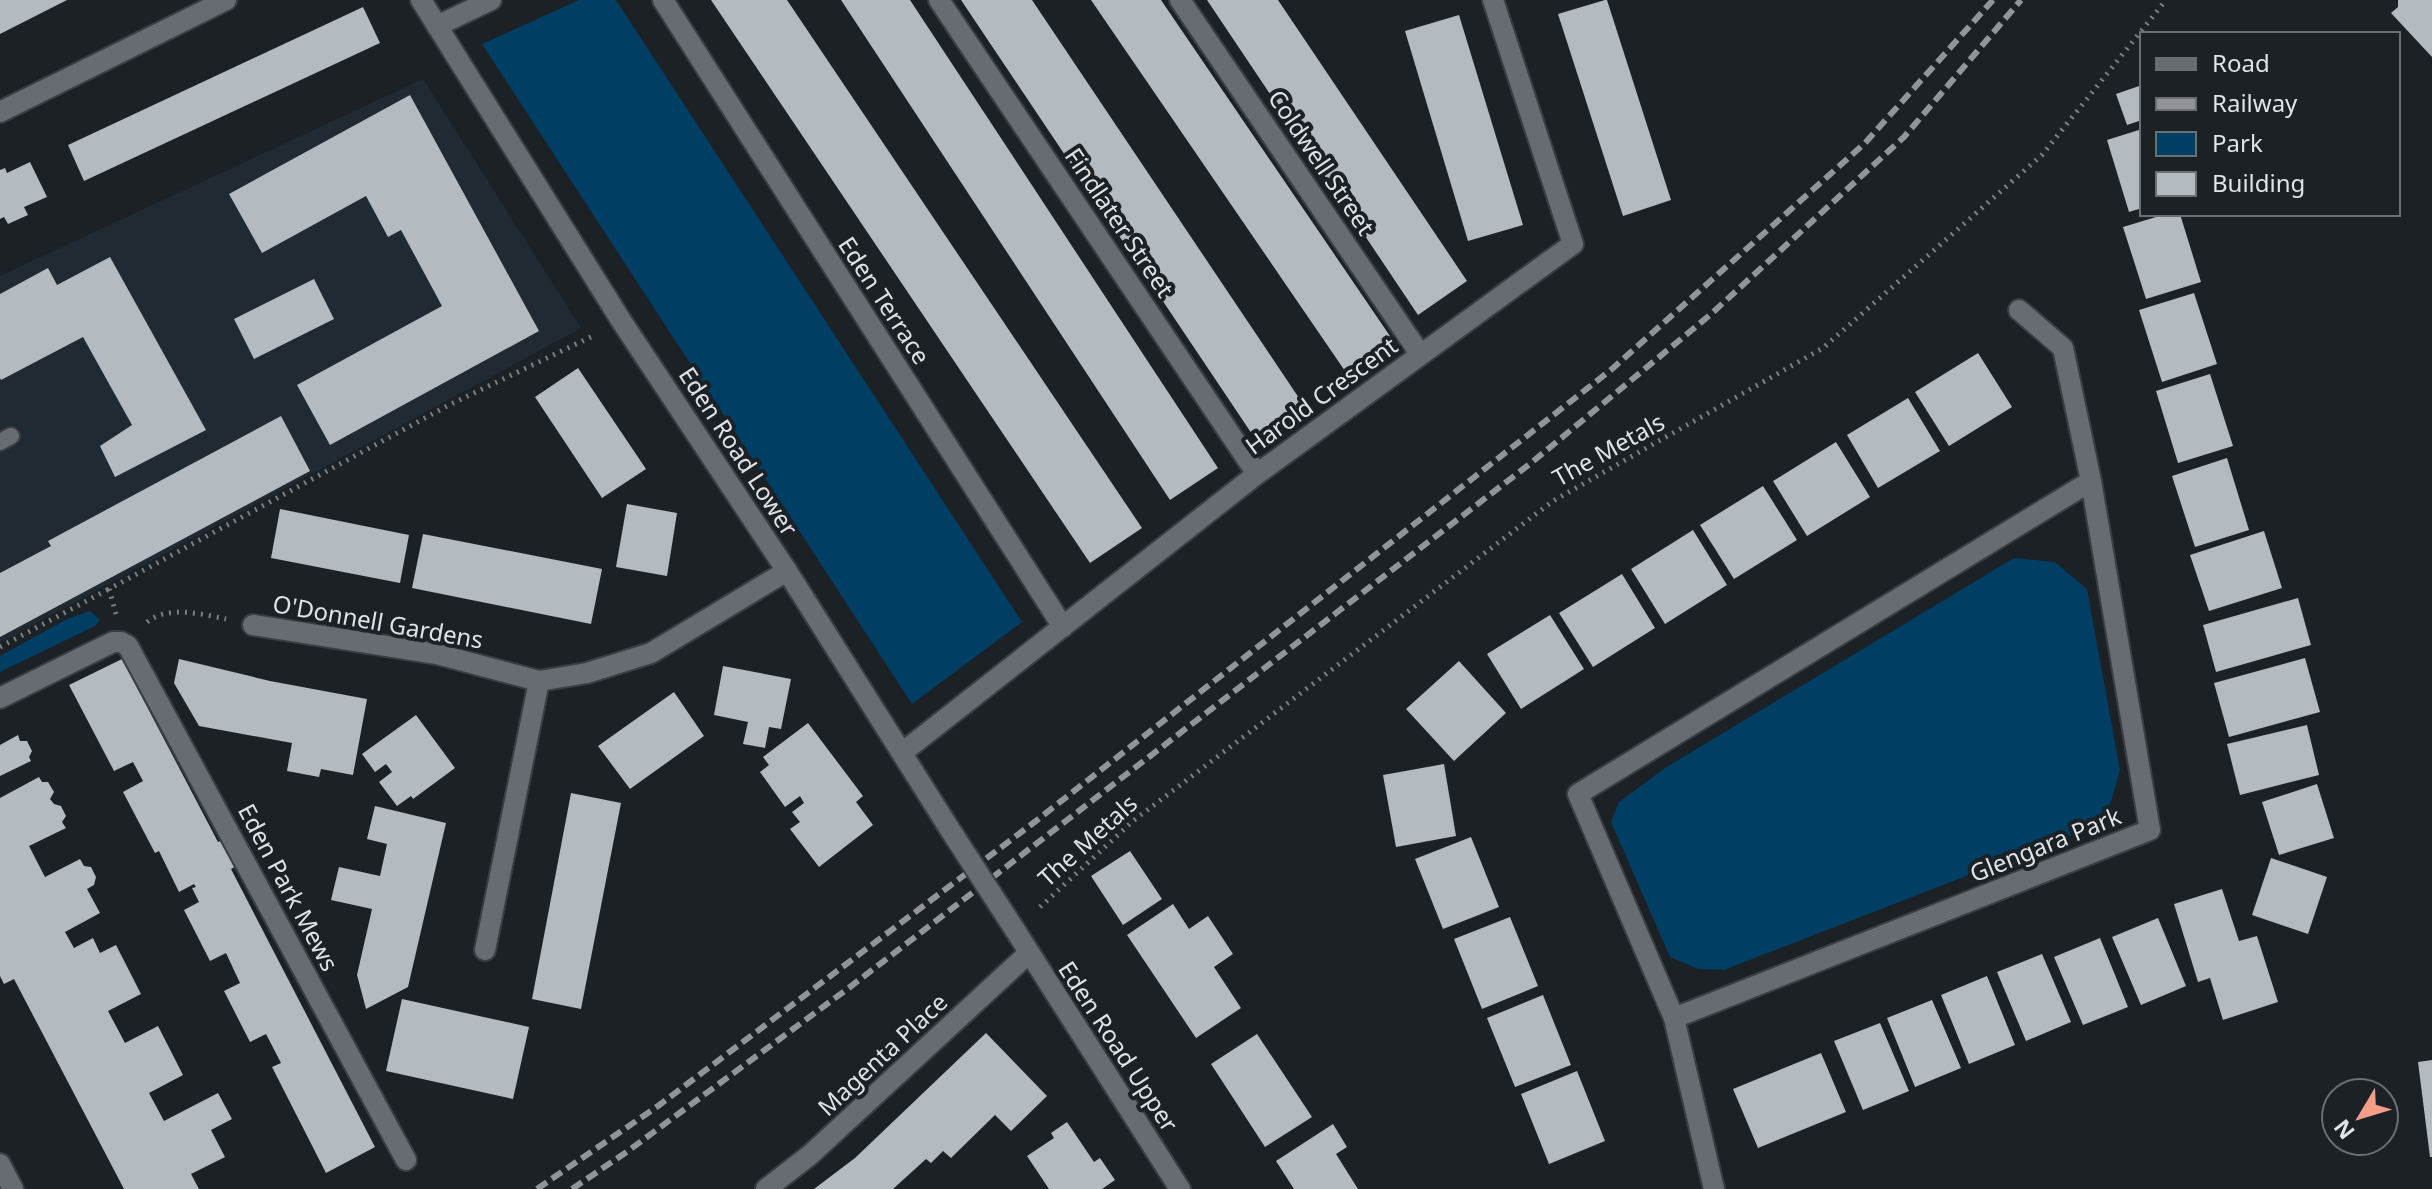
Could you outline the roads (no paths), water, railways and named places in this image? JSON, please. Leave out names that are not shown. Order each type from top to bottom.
[{"type":"street","points":[[0,112],[226,0]]},
{"type":"street","name":"Eden Road Lower","points":[[421,0],[622,322],[787,571],[1015,930]]},
{"type":"street","points":[[437,26],[491,0]]},
{"type":"street","name":"Eden Terrace","points":[[663,0],[1063,627]]},
{"type":"street","name":"Findlater Street","points":[[939,0],[1257,474]]},
{"type":"street","name":"Coldwell Street","points":[[1180,0],[1420,354]]},
{"type":"street","name":"Harold Crescent","points":[[903,752],[1257,474],[1573,244],[1493,0]]},
{"type":"street","name":"Glengara Park","points":[[1674,1018],[2150,830],[2091,481],[2063,348],[2019,310]]},
{"type":"street","points":[[1714,1189],[1674,1018],[1578,794],[2091,481]]},
{"type":"street","name":"O'Donnell Gardens","points":[[253,625],[437,654],[539,681],[587,673],[651,653],[787,571]]},
{"type":"street","name":"Eden Park Mews","points":[[0,698],[113,642],[128,646],[406,1160]]},
{"type":"street","points":[[485,950],[539,681]]},
{"type":"street","name":"Eden Road Upper","points":[[1015,930],[1180,1189]]},
{"type":"street","name":"Magenta Place","points":[[766,1189],[810,1155],[1029,953]]},
{"type":"street","points":[[0,1164],[13,1189]]},
{"type":"railway","points":[[537,1189],[658,1106],[1032,824],[1612,369],[1865,143],[1993,0]]},
{"type":"railway","points":[[572,1189],[850,987],[1531,463],[1710,315],[1904,137],[2021,0]]}]
